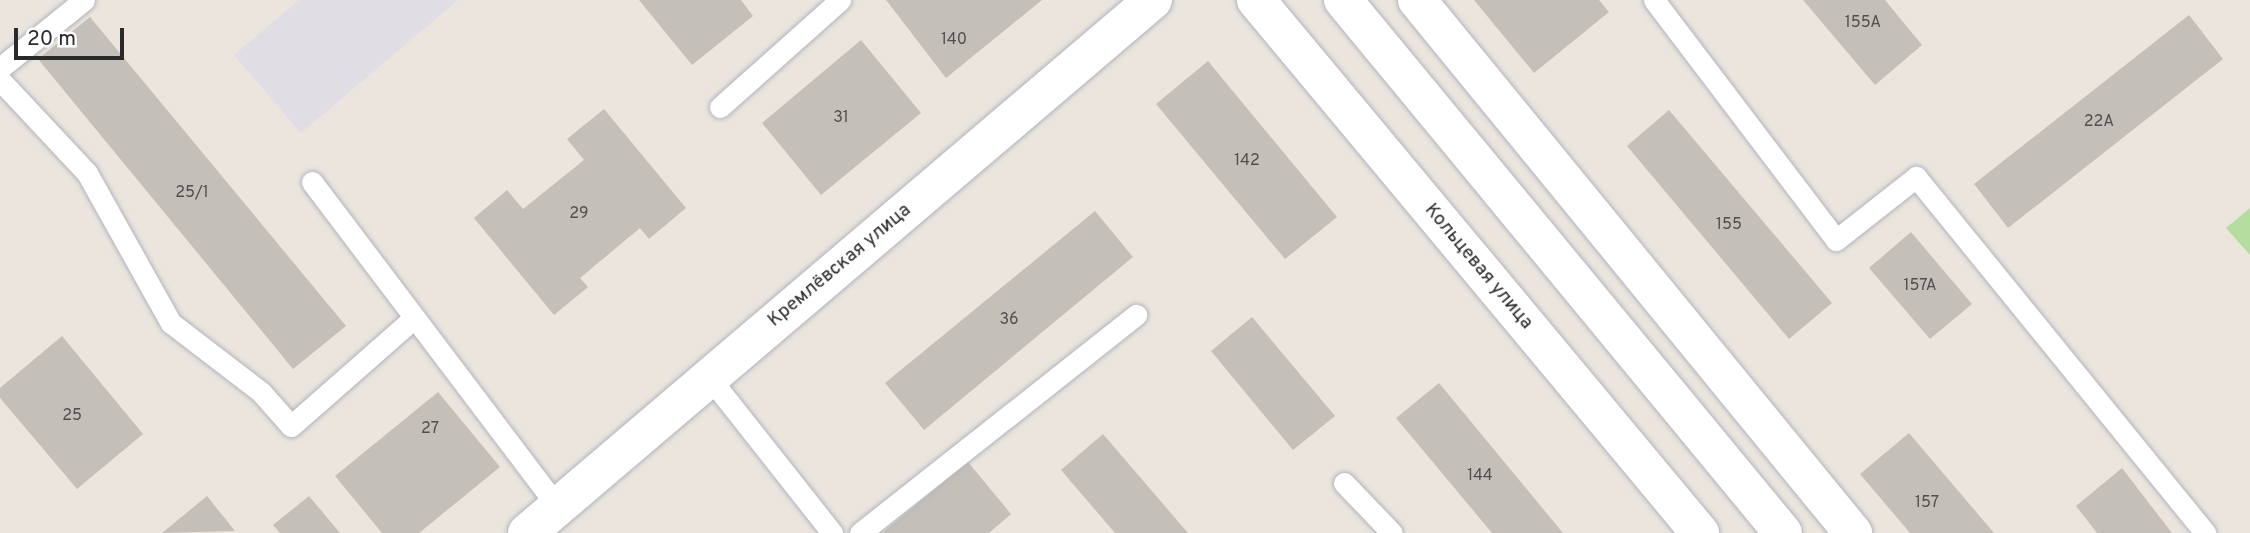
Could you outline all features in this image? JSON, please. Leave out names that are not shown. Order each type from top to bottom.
[{"type":"street","name":"Кремлёвская улица","points":[[527,533],[1153,0]]},
{"type":"street","name":"Кольцевая улица","points":[[1255,0],[1700,533]]},
{"type":"street","points":[[1343,0],[1783,533]]},
{"type":"street","points":[[1417,0],[1853,533]]},
{"type":"lane","points":[[0,68],[84,0]]},
{"type":"lane","points":[[720,107],[840,0]]},
{"type":"lane","points":[[1654,0],[1836,240],[1916,177],[2205,533]]},
{"type":"lane","points":[[0,80],[86,173],[171,323],[261,392],[291,426],[414,318]]},
{"type":"lane","points":[[312,181],[558,507]]},
{"type":"lane","points":[[860,533],[1136,315]]},
{"type":"lane","points":[[709,377],[832,533]]},
{"type":"lane","points":[[1343,483],[1392,533]]},
{"type":"shaded area","points":[[299,0],[458,0],[301,133],[234,55]]},
{"type":"green space","points":[[2250,208],[2250,255],[2226,228]]},
{"type":"building","points":[[639,0],[741,0],[753,16],[692,65]]},
{"type":"building","points":[[886,0],[1042,0],[946,78]]},
{"type":"building","points":[[1474,0],[1599,0],[1609,12],[1534,73]]},
{"type":"building","points":[[1803,0],[1885,0],[1922,45],[1875,85]]},
{"type":"building","points":[[2189,15],[2223,59],[2008,228],[1974,184]]},
{"type":"building","points":[[90,17],[346,326],[293,369],[38,59]]},
{"type":"building","points":[[861,40],[921,113],[821,195],[762,123]]},
{"type":"building","points":[[1208,61],[1337,217],[1285,259],[1156,104]]},
{"type":"building","points":[[604,109],[686,208],[649,239],[640,228],[580,278],[588,287],[554,315],[474,218],[507,190],[523,209],[584,160],[567,139]]},
{"type":"building","points":[[1669,110],[1832,303],[1789,339],[1627,146]]},
{"type":"building","points":[[1095,211],[1133,257],[924,430],[885,383]]},
{"type":"building","points":[[1911,232],[1972,304],[1930,339],[1869,268]]},
{"type":"building","points":[[1252,317],[1335,416],[1293,450],[1211,351]]},
{"type":"building","points":[[62,336],[143,434],[77,489],[0,398],[0,388]]},
{"type":"building","points":[[1439,383],[1563,533],[1492,533],[1396,418]]},
{"type":"building","points":[[438,392],[500,467],[419,533],[382,533],[335,476]]},
{"type":"building","points":[[1909,433],[1994,533],[1910,533],[1860,474]]},
{"type":"building","points":[[1103,434],[1188,533],[1115,533],[1061,470]]},
{"type":"building","points":[[968,462],[1011,514],[989,533],[882,533]]},
{"type":"building","points":[[2122,468],[2172,533],[2097,533],[2076,506]]},
{"type":"building","points":[[207,496],[235,531],[162,533]]},
{"type":"building","points":[[309,496],[340,533],[280,533],[273,525]]}]
